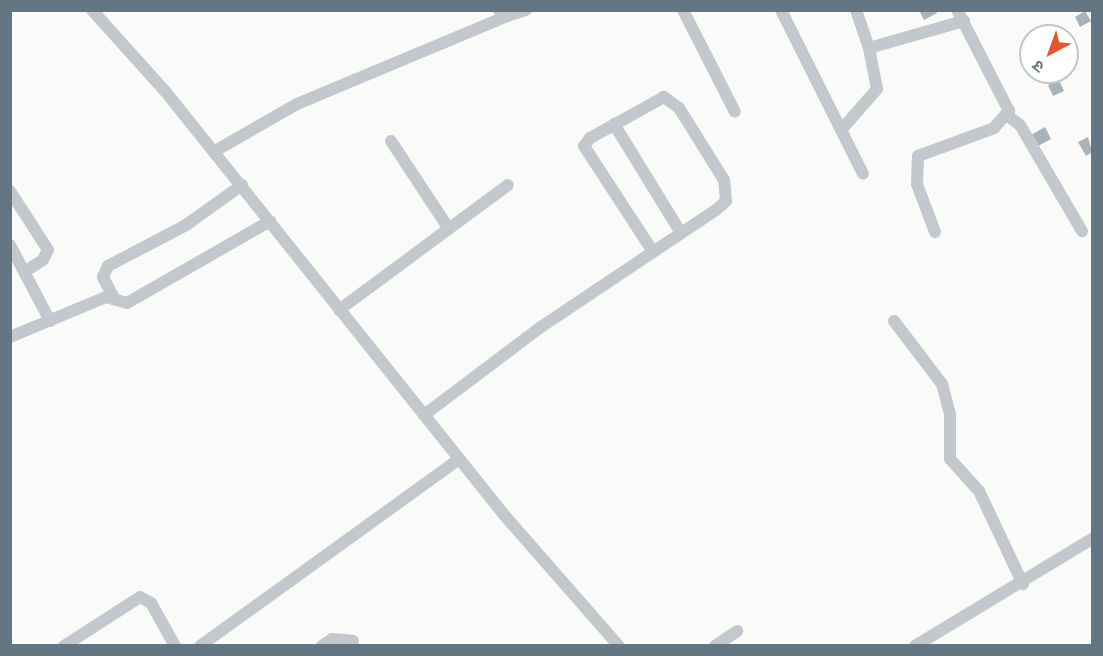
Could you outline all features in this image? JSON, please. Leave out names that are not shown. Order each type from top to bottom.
[{"type":"street","points":[[92,10],[215,152],[339,310],[574,598],[619,645]]},
{"type":"street","points":[[215,152],[297,104],[503,13],[526,10]]},
{"type":"street","points":[[683,10],[735,112]]},
{"type":"street","points":[[781,10],[863,174]]},
{"type":"street","points":[[842,129],[877,89],[869,48],[856,10]]},
{"type":"street","points":[[869,48],[960,16],[1007,103],[1008,116],[1020,125],[1082,231]]},
{"type":"street","points":[[424,415],[530,334],[653,252],[681,233],[726,201],[724,180],[679,108],[664,97],[590,138],[584,146],[653,252]]},
{"type":"street","points":[[935,232],[917,184],[918,156],[994,129],[1008,116]]},
{"type":"street","points":[[614,124],[681,233]]},
{"type":"street","points":[[391,141],[449,229]]},
{"type":"street","points":[[114,298],[103,277],[108,266],[186,225],[242,185]]},
{"type":"street","points":[[339,310],[507,186]]},
{"type":"street","points":[[10,192],[48,250],[43,260],[27,270]]},
{"type":"street","points":[[10,337],[106,297],[127,303],[270,221]]},
{"type":"street","points":[[10,245],[27,270],[50,321]]},
{"type":"street","points":[[894,321],[942,384],[950,414],[950,459],[979,491],[1023,584]]},
{"type":"street","points":[[200,645],[459,459]]},
{"type":"street","points":[[915,645],[1023,584],[1092,539]]},
{"type":"street","points":[[64,645],[140,597],[151,603],[172,645]]},
{"type":"street","points":[[715,645],[737,631]]},
{"type":"street","points":[[322,645],[332,639],[353,641]]},
{"type":"building","points":[[919,10],[936,10],[937,13],[924,20]]},
{"type":"building","points":[[1085,11],[1091,21],[1080,27],[1075,17]]},
{"type":"building","points":[[1061,84],[1064,91],[1053,96],[1048,85]]},
{"type":"building","points":[[1045,127],[1051,139],[1038,146],[1031,135]]},
{"type":"building","points":[[1088,137],[1092,152],[1086,156],[1078,142]]}]
